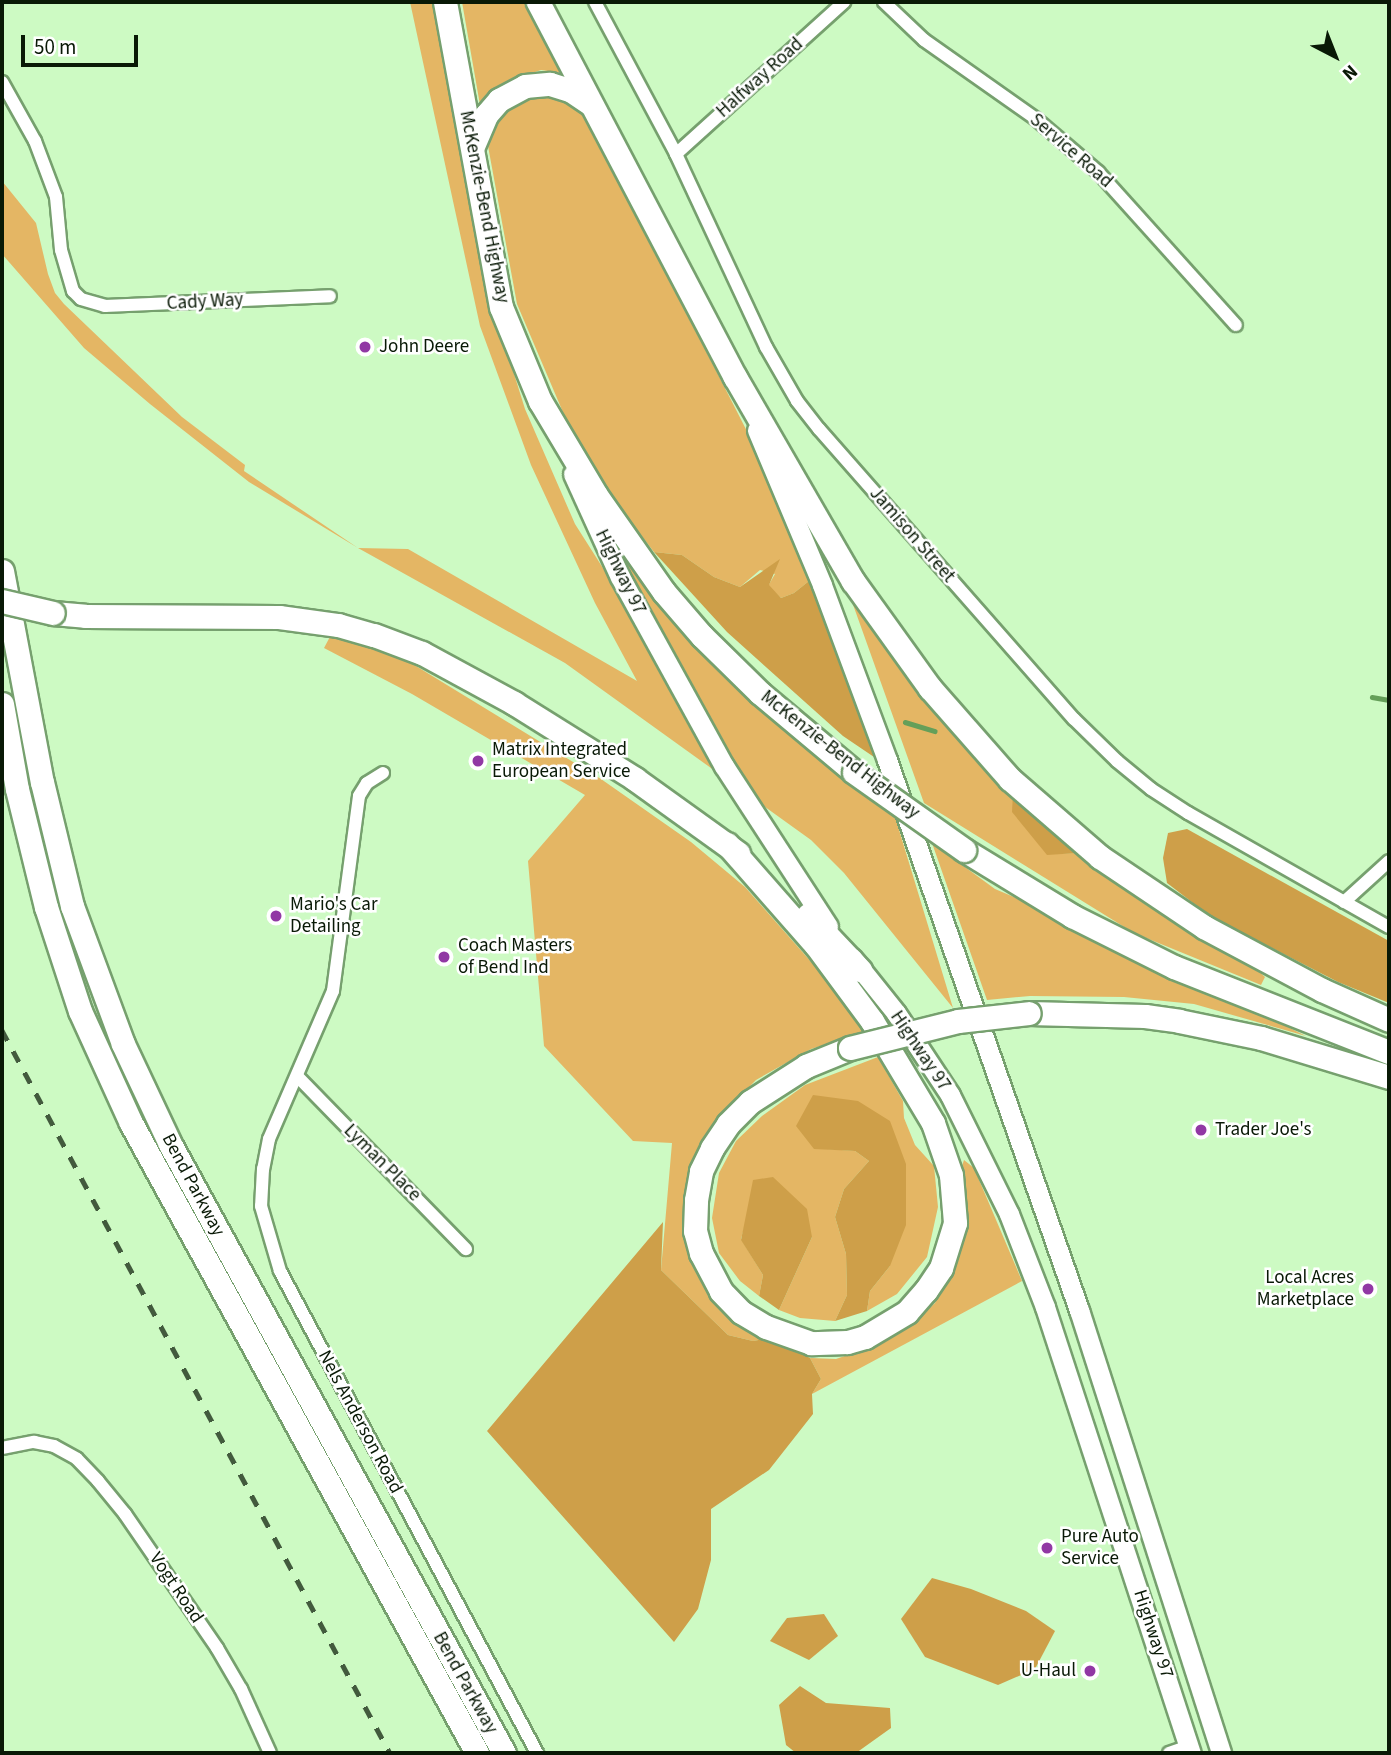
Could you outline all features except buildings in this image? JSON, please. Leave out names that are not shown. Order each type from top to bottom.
[{"type":"highway","name":"McKenzie-Bend Highway","points":[[445,2],[501,307],[540,401],[596,495],[664,592],[702,636],[760,693],[854,772],[964,850],[1072,916],[1174,967],[1389,1052]]},
{"type":"highway","points":[[538,2],[735,377],[831,545],[888,633],[930,688],[1010,779],[1100,857],[1154,895],[1259,957],[1389,1020]]},
{"type":"highway","points":[[473,146],[486,115],[499,100],[525,86],[550,84],[570,90],[591,104]]},
{"type":"highway","name":"Bend Parkway","points":[[2,571],[42,782],[72,906],[123,1044],[170,1143],[504,1753]]},
{"type":"highway","points":[[2,601],[52,613],[85,616],[279,617],[338,625],[422,653],[514,703],[635,779],[727,844],[777,885],[860,970]]},
{"type":"highway","name":"Bend Parkway","points":[[2,704],[17,789],[46,907],[80,1011],[131,1123],[477,1753]]},
{"type":"highway","points":[[2,759],[17,789]]},
{"type":"highway","points":[[727,844],[816,944],[872,1021],[933,1123],[951,1175],[955,1223],[941,1268],[926,1290],[907,1312],[865,1337],[847,1342],[811,1343],[766,1327],[741,1312],[721,1291],[701,1253],[695,1231],[696,1199],[701,1171],[728,1124],[750,1102],[806,1066],[850,1048],[958,1021],[1029,1013],[1133,1015],[1179,1021],[1262,1038],[1389,1077]]},
{"type":"main road","name":"Highway 97","points":[[735,377],[822,585],[887,760],[1079,1310],[1219,1746]]},
{"type":"main road","name":"Highway 97","points":[[540,401],[620,577],[724,766],[812,904],[860,970],[896,1013],[950,1095],[1009,1214],[1045,1307],[1190,1750]]},
{"type":"main road","points":[[1112,1509],[1154,1596],[1197,1728],[1219,1746]]},
{"type":"street","name":"Jamison Street","points":[[595,2],[676,154],[766,347],[797,401],[1074,719],[1117,761],[1151,789],[1389,927]]},
{"type":"street","name":"Halfway Road","points":[[676,154],[844,2]]},
{"type":"street","name":"Service Road","points":[[884,2],[925,40],[1036,119],[1098,172],[1236,325]]},
{"type":"street","name":"Cady Way","points":[[2,82],[35,141],[56,197],[61,250],[73,291],[81,299],[106,306],[330,296]]},
{"type":"street","name":"Nels Anderson Road","points":[[383,773],[367,783],[359,796],[333,991],[269,1139],[262,1169],[261,1206],[268,1239],[286,1283],[537,1753]]},
{"type":"street","points":[[1344,902],[1389,861]]},
{"type":"street","name":"Lyman Place","points":[[297,1076],[466,1249]]},
{"type":"street","name":"Vogt Road","points":[[2,1448],[34,1442],[54,1446],[77,1459],[125,1514],[217,1648],[242,1689],[270,1753]]},
{"type":"street","points":[[1169,1753],[1190,1750]]},
{"type":"shaded area","points":[[410,2],[432,2],[465,182],[496,316],[525,409],[575,524],[622,598],[598,513],[640,573],[890,800],[953,1008],[844,873],[811,840],[565,663],[358,548],[408,549],[637,681],[595,603],[531,465],[480,326]]},
{"type":"shaded area","points":[[462,2],[527,2],[568,74],[541,70],[509,81],[480,105]]},
{"type":"shaded area","points":[[527,93],[564,95],[581,106],[753,443],[814,577],[794,593],[781,598],[768,586],[775,574],[760,570],[740,587],[714,577],[682,555],[654,552],[607,491],[565,417],[517,304],[488,146],[491,128],[505,107]]},
{"type":"shaded area","points":[[2,181],[36,223],[48,274],[55,293],[64,304],[182,417],[245,465],[244,471],[358,548],[249,482],[84,348],[2,254]]},
{"type":"shaded area","points":[[654,552],[682,555],[714,577],[740,587],[780,559],[769,585],[781,598],[794,593],[814,577],[874,757],[843,736],[727,632]]},
{"type":"shaded area","points":[[851,592],[1013,793],[1047,854],[1078,853],[1146,905],[1255,968],[1265,977],[1261,985],[1134,933],[924,803],[851,599]]},
{"type":"shaded area","points":[[332,633],[393,652],[601,779],[691,842],[745,887],[843,998],[865,1032],[811,1049],[756,1080],[724,1113],[698,1151],[686,1189],[686,1241],[770,1338],[753,1341],[728,1335],[661,1270],[672,1143],[633,1141],[544,1046],[528,861],[585,795],[412,694],[324,648]]},
{"type":"shaded area","points":[[1013,793],[1078,853],[1047,855],[1012,812]]},
{"type":"shaded area","points":[[1187,829],[1389,941],[1389,1003],[1338,982],[1210,916],[1167,883],[1163,858],[1168,833]]},
{"type":"shaded area","points":[[932,843],[995,889],[1091,930],[1306,1036],[1194,1004],[1124,997],[1030,996],[987,1000]]},
{"type":"shaded area","points":[[878,1057],[903,1101],[904,1118],[915,1145],[934,1166],[938,1207],[927,1257],[897,1294],[867,1311],[870,1291],[890,1266],[890,1121],[814,1148],[855,1151],[869,1161],[844,1189],[835,1217],[846,1254],[847,1295],[835,1321],[800,1318],[779,1310],[812,1237],[748,1214],[741,1239],[763,1275],[759,1296],[740,1281],[719,1253],[712,1218],[719,1173],[736,1141],[762,1116],[805,1085]]},
{"type":"shaded area","points":[[813,1095],[858,1101],[890,1121],[906,1164],[906,1225],[890,1266],[870,1291],[867,1311],[835,1321],[847,1295],[846,1254],[835,1217],[844,1189],[869,1161],[855,1151],[814,1149],[796,1126]]},
{"type":"shaded area","points":[[964,1160],[974,1168],[1022,1281],[812,1394],[821,1379],[810,1358],[836,1359],[871,1347],[912,1324],[935,1303],[958,1261],[966,1222],[960,1172]]},
{"type":"shaded area","points":[[773,1177],[807,1209],[812,1237],[779,1310],[759,1296],[763,1275],[741,1240],[753,1180]]},
{"type":"shaded area","points":[[663,1222],[661,1270],[728,1335],[753,1341],[770,1338],[810,1358],[821,1379],[812,1394],[813,1414],[769,1470],[711,1509],[711,1560],[698,1609],[674,1642],[487,1431]]},
{"type":"shaded area","points":[[932,1578],[971,1589],[1026,1611],[1055,1631],[1035,1669],[998,1685],[925,1657],[901,1619]]},
{"type":"shaded area","points":[[824,1614],[838,1636],[809,1660],[770,1641],[787,1618]]},
{"type":"shaded area","points":[[800,1686],[826,1703],[890,1708],[891,1728],[856,1753],[796,1753],[786,1745],[779,1705]]},
{"type":"waterway","points":[[1372,697],[1389,700]]},
{"type":"waterway","points":[[905,722],[935,731]]},
{"type":"railway","points":[[2,1030],[390,1753]]},
{"type":"place","name":"John Deere","points":[[365,347]]},
{"type":"place","name":"Matrix Integrated European Service","points":[[478,761]]},
{"type":"place","name":"Mario's Car Detailing","points":[[276,916]]},
{"type":"place","name":"Coach Masters of Bend Ind","points":[[444,957]]},
{"type":"place","name":"Trader Joe's","points":[[1201,1130]]},
{"type":"place","name":"Local Acres Marketplace","points":[[1368,1289]]},
{"type":"place","name":"Pure Auto Service","points":[[1047,1548]]},
{"type":"place","name":"U-Haul","points":[[1090,1671]]}]
